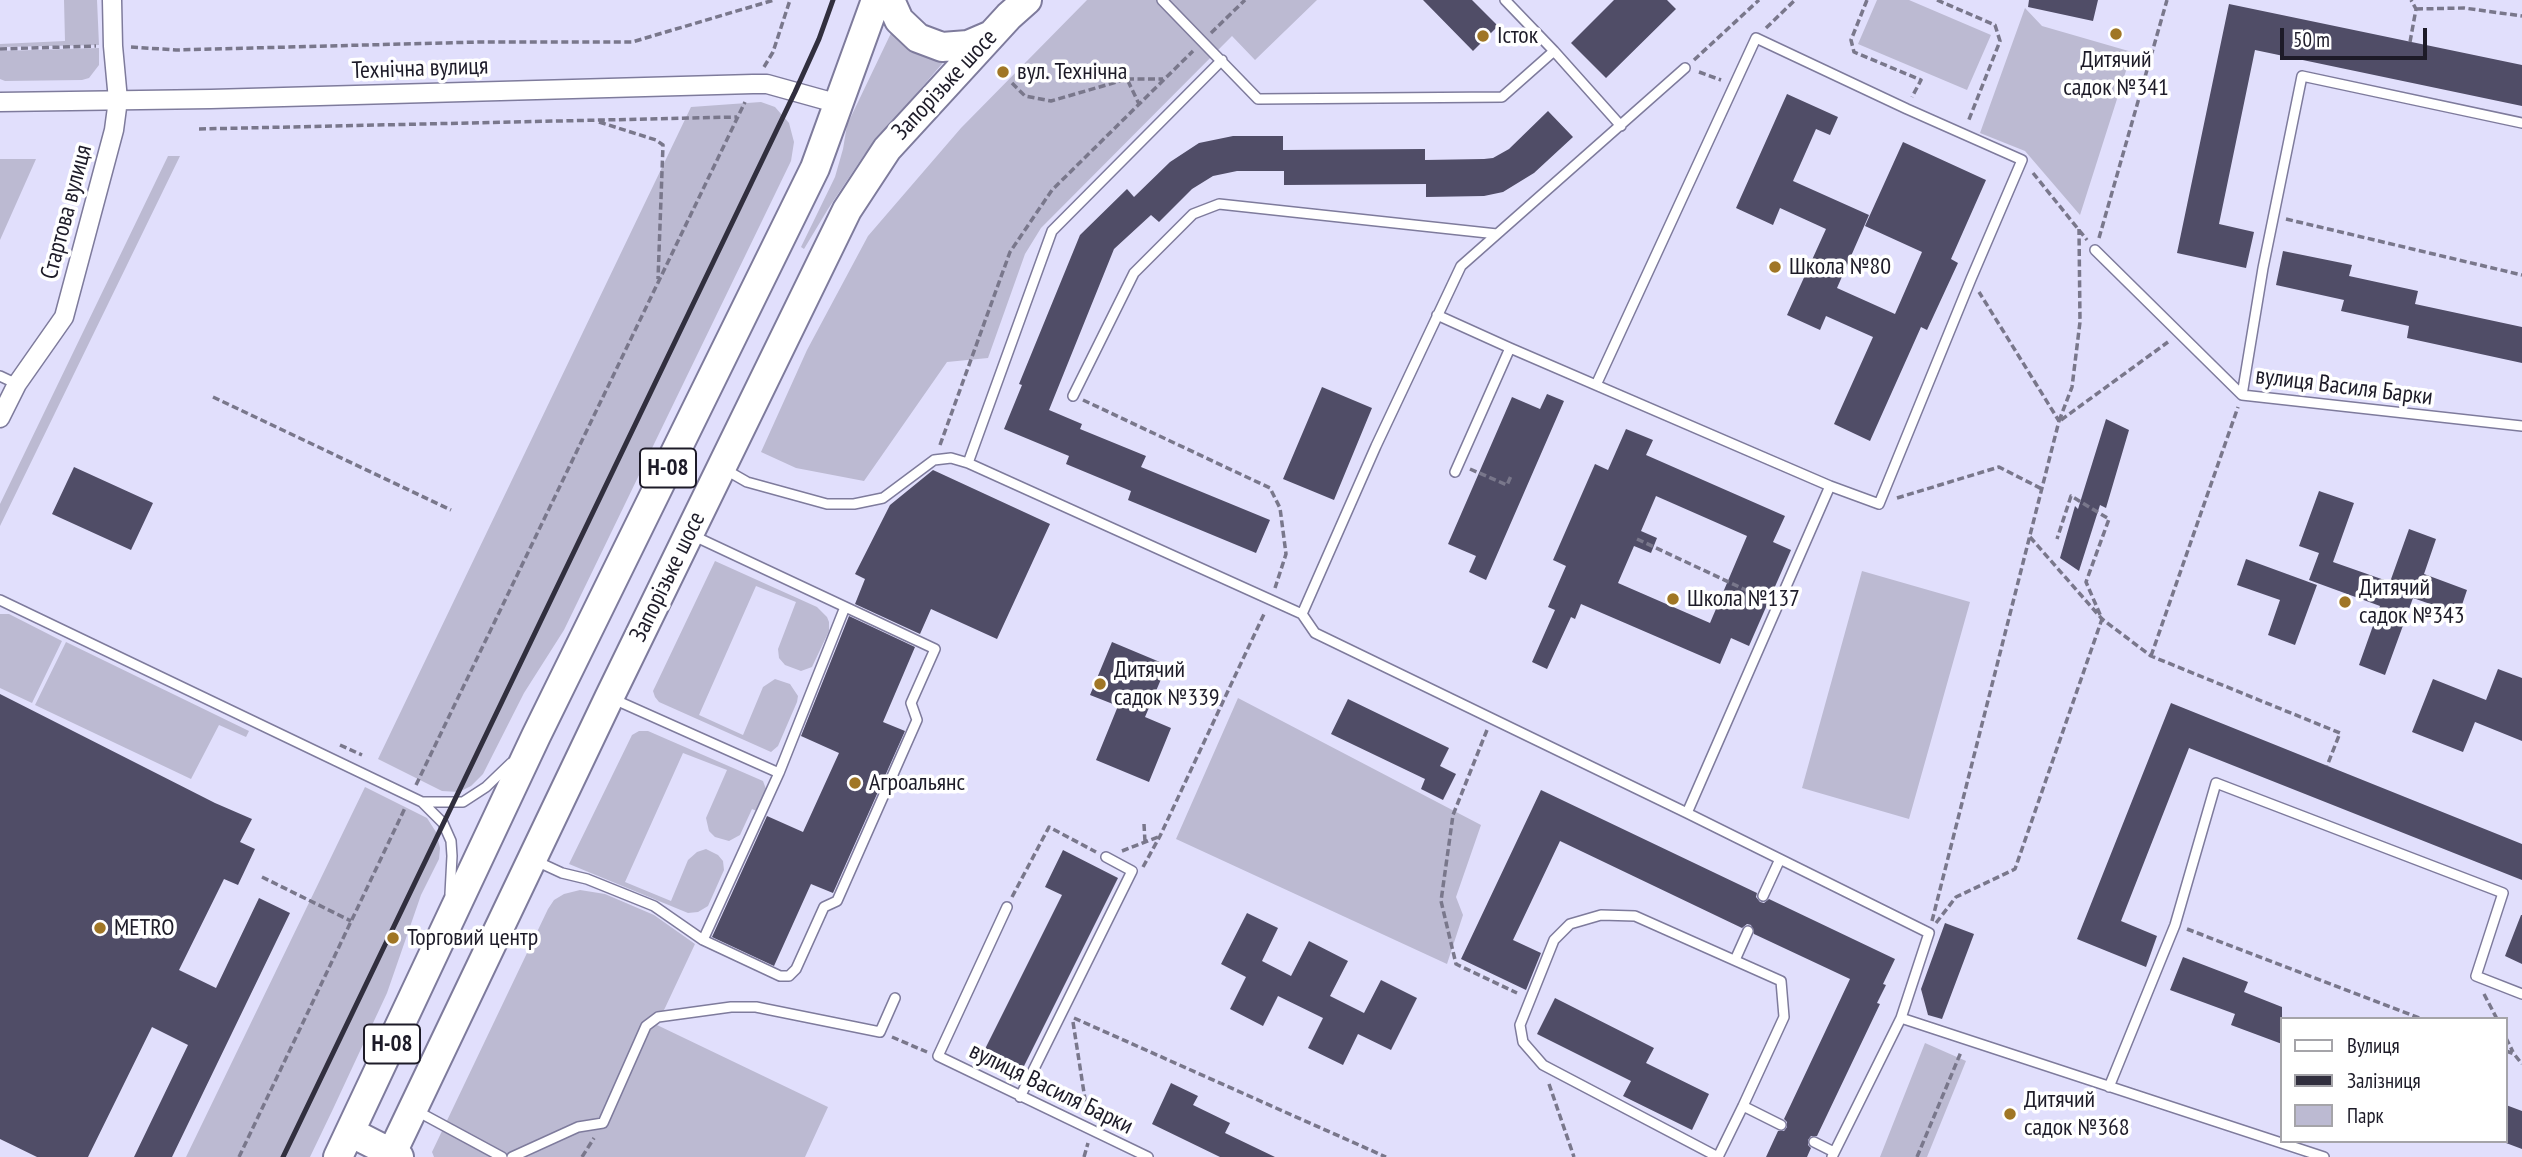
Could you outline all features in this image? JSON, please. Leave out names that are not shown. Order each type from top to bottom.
[{"type":"main road","name":"Запорізьке шосе","points":[[344,1145],[536,736],[809,180],[876,0]]},
{"type":"main road","name":"Н-08","points":[[890,0],[899,20],[918,38],[942,47],[968,46],[1011,13]]},
{"type":"main road","name":"Запорізьке шосе","points":[[394,1156],[532,859],[847,210],[887,149],[1011,13]]},
{"type":"main road","points":[[344,1145],[394,1156]]},
{"type":"street","name":"Стартова вулиця","points":[[0,418],[17,384],[64,317],[114,131],[118,100],[111,0]]},
{"type":"street","name":"Технічна вулиця","points":[[0,102],[767,84],[839,104]]},
{"type":"lane","points":[[1162,0],[1258,99],[1502,97],[1554,51]]},
{"type":"lane","points":[[1505,0],[1621,126]]},
{"type":"lane","points":[[1437,315],[1595,385],[1830,486],[1879,504],[1970,279],[2022,160],[1756,38],[1595,385]]},
{"type":"lane","points":[[968,463],[1052,231],[1222,60]]},
{"type":"lane","points":[[1302,614],[1461,266],[1685,68]]},
{"type":"lane","points":[[2242,395],[2273,216],[2302,76],[2522,123]]},
{"type":"lane","points":[[1073,396],[1134,273],[1193,214],[1210,207],[1219,204],[1497,234]]},
{"type":"lane","name":"вулиця Василя Барки","points":[[2095,250],[2242,395],[2522,426]]},
{"type":"lane","points":[[1457,468],[1510,348]]},
{"type":"lane","points":[[0,376],[17,384]]},
{"type":"lane","points":[[722,467],[747,482],[827,504],[854,504],[883,498],[934,460],[951,458],[968,463],[1302,614],[1315,633],[1929,933],[1900,1018],[1833,1155],[1814,1142]]},
{"type":"lane","points":[[1687,813],[1830,486]]},
{"type":"lane","points":[[532,859],[562,873],[587,879],[654,906],[703,940],[780,976],[789,976],[796,969],[824,907],[837,901],[917,720],[911,703],[935,649],[689,534]]},
{"type":"lane","points":[[0,600],[422,802],[443,823],[451,841],[452,872],[446,930]]},
{"type":"lane","points":[[703,940],[779,773],[845,607]]},
{"type":"lane","points":[[610,698],[779,773]]},
{"type":"lane","points":[[422,802],[453,804],[475,796],[536,736]]},
{"type":"lane","points":[[2109,1087],[2175,925],[2216,783],[2503,893],[2476,976],[2522,993]]},
{"type":"lane","points":[[1020,1097],[1132,872],[1106,857]]},
{"type":"lane","points":[[1763,896],[1780,859]]},
{"type":"lane","points":[[938,1056],[1007,907]]},
{"type":"lane","points":[[1601,915],[1635,916],[1735,960],[1781,981],[1784,1017],[1718,1157],[1543,1065],[1523,1042],[1520,1025],[1530,999],[1554,940],[1570,924],[1601,915]]},
{"type":"lane","points":[[1735,960],[1748,930]]},
{"type":"lane","points":[[512,1157],[578,1127],[603,1123],[646,1026],[658,1017],[731,1006],[756,1007],[880,1032],[895,998]]},
{"type":"lane","points":[[1900,1018],[2280,1143]]},
{"type":"lane","name":"вулиця Василя Барки","points":[[938,1056],[1148,1157]]},
{"type":"lane","points":[[1743,1106],[1781,1125]]},
{"type":"lane","points":[[414,1109],[443,1122],[502,1157]]},
{"type":"lane","points":[[2281,1143],[2324,1157]]},
{"type":"path","points":[[0,49],[113,46],[176,50],[479,42],[632,42],[774,0]]},
{"type":"path","points":[[239,1157],[737,117],[773,52],[790,0]]},
{"type":"path","points":[[1735,85],[1685,68],[1759,0]]},
{"type":"path","points":[[1756,38],[1795,0]]},
{"type":"path","points":[[1867,0],[1851,40],[1854,51],[1921,80],[1907,109]]},
{"type":"path","points":[[1937,0],[1995,25],[2000,40],[1963,134]]},
{"type":"path","points":[[2095,250],[2167,0]]},
{"type":"path","points":[[2410,42],[2416,9],[2411,0]]},
{"type":"path","points":[[2416,9],[2464,8],[2522,16]]},
{"type":"path","points":[[1127,79],[1139,104]]},
{"type":"path","points":[[1012,83],[1025,96],[1051,101],[1127,79],[1165,79]]},
{"type":"path","points":[[199,129],[737,117]]},
{"type":"path","points":[[594,120],[663,145],[657,283]]},
{"type":"path","points":[[2022,160],[2095,250]]},
{"type":"path","points":[[2273,216],[2522,275]]},
{"type":"path","points":[[1929,933],[2059,421],[2072,387],[2080,322],[2079,229]]},
{"type":"path","points":[[1970,279],[2059,421]]},
{"type":"path","points":[[2059,421],[2181,332]]},
{"type":"path","points":[[2151,656],[2242,395]]},
{"type":"path","points":[[1073,396],[1270,488],[1280,508],[1286,554],[1271,600],[1138,877]]},
{"type":"path","points":[[212,397],[451,510]]},
{"type":"path","points":[[1879,504],[1999,467],[2042,489]]},
{"type":"path","points":[[1457,468],[1507,485],[1511,475]]},
{"type":"path","points":[[1929,933],[1956,897],[2015,869],[2102,619],[2086,582],[2109,519],[2071,496],[2057,539]]},
{"type":"path","points":[[2030,537],[2102,619],[2151,656],[2340,733],[2327,766]]},
{"type":"path","points":[[1637,540],[1778,605]]},
{"type":"path","points":[[1492,719],[1453,815],[1441,901],[1456,964],[1530,999]]},
{"type":"path","points":[[1144,824],[1145,842]]},
{"type":"path","points":[[1007,907],[1049,827],[1106,857],[1160,836]]},
{"type":"path","points":[[262,877],[351,921]]},
{"type":"path","points":[[2175,925],[2417,1017]]},
{"type":"path","points":[[2476,976],[2496,1017]]},
{"type":"path","points":[[1066,1029],[1072,1017]]},
{"type":"path","points":[[1072,1017],[1091,1130]]},
{"type":"path","points":[[1072,1017],[1386,1157]]},
{"type":"path","points":[[880,1032],[938,1056]]},
{"type":"path","points":[[2508,1042],[2522,1064]]},
{"type":"path","points":[[1917,1157],[1963,1048]]},
{"type":"path","points":[[2508,1052],[2514,1054]]},
{"type":"path","points":[[1543,1065],[1574,1157]]},
{"type":"green space","points":[[64,0],[97,0],[99,45],[0,47],[0,44],[65,41]]},
{"type":"green space","points":[[1087,0],[1317,0],[1255,60],[1232,36],[1041,228],[1025,254],[988,358],[947,362],[864,481],[796,468],[761,452],[807,350],[868,236],[961,128]]},
{"type":"green space","points":[[1877,0],[1909,0],[1991,35],[1967,90],[1858,44]]},
{"type":"green space","points":[[2025,8],[2042,26],[2132,52],[2080,215],[2025,151],[1980,133]]},
{"type":"green space","points":[[892,31],[947,58],[864,155],[804,249],[801,247],[835,177],[847,125]]},
{"type":"green space","points":[[99,48],[99,65],[89,78],[0,79],[0,51]]},
{"type":"green space","points":[[761,102],[775,107],[789,123],[794,142],[791,161],[564,630],[524,693],[483,774],[471,786],[459,792],[442,791],[378,759],[691,107]]},
{"type":"green space","points":[[168,156],[180,156],[0,526],[0,504]]},
{"type":"green space","points":[[0,159],[36,159],[0,240]]},
{"type":"green space","points":[[715,561],[817,607],[829,622],[829,631],[812,667],[801,671],[785,665],[779,658],[778,649],[796,602],[756,586],[699,715],[743,735],[763,687],[775,679],[790,684],[798,696],[797,702],[778,746],[771,752],[659,702],[653,691]]},
{"type":"green space","points":[[1862,571],[1970,602],[1909,819],[1802,788]]},
{"type":"green space","points":[[0,614],[9,614],[62,641],[32,703],[0,688]]},
{"type":"green space","points":[[66,642],[249,731],[246,737],[219,725],[191,779],[35,705]]},
{"type":"green space","points":[[1238,698],[1481,825],[1456,897],[1463,915],[1447,964],[1176,839]]},
{"type":"green space","points":[[639,731],[648,731],[763,781],[766,789],[757,811],[752,809],[740,835],[729,841],[715,837],[709,831],[706,818],[727,770],[683,753],[625,882],[671,901],[688,860],[697,852],[706,849],[718,855],[723,861],[724,870],[708,906],[698,912],[688,913],[569,864],[632,735]]},
{"type":"green space","points":[[365,787],[427,818],[436,832],[440,848],[439,859],[421,895],[387,993],[310,1157],[186,1157]]},
{"type":"green space","points":[[580,890],[605,894],[654,915],[695,944],[657,1025],[828,1107],[805,1157],[434,1157],[432,1152],[548,909],[554,900],[564,894]]},
{"type":"green space","points":[[1925,1043],[1966,1061],[1927,1157],[1880,1157]]},
{"type":"building","points":[[1423,0],[1472,0],[1498,26],[1473,51]]},
{"type":"building","points":[[1614,0],[1667,0],[1676,9],[1606,78],[1571,43]]},
{"type":"building","points":[[2029,0],[2098,0],[2093,21],[2028,7]]},
{"type":"building","points":[[2229,4],[2522,65],[2522,106],[2255,50],[2219,224],[2254,232],[2246,268],[2177,253]]},
{"type":"building","points":[[1787,94],[1838,117],[1830,135],[1816,129],[1793,181],[1869,215],[1837,288],[1895,314],[1922,252],[1865,226],[1903,142],[1986,180],[1951,259],[1958,263],[1927,330],[1921,327],[1870,441],[1834,424],[1873,337],[1826,316],[1820,330],[1787,315],[1826,229],[1780,208],[1773,225],[1736,208]]},
{"type":"building","points":[[1548,111],[1573,137],[1534,173],[1503,192],[1484,196],[1426,197],[1426,184],[1284,185],[1284,171],[1237,171],[1213,176],[1192,189],[1159,222],[1151,215],[1114,249],[1049,410],[1082,424],[1080,429],[1146,456],[1141,467],[1270,520],[1256,553],[1128,500],[1131,491],[1066,464],[1069,456],[1004,429],[1022,385],[1019,384],[1080,235],[1127,189],[1134,197],[1170,162],[1199,143],[1233,136],[1283,136],[1283,150],[1425,149],[1425,160],[1484,159],[1493,158],[1509,149]]},
{"type":"building","points":[[2283,251],[2352,265],[2349,276],[2418,291],[2415,304],[2522,327],[2522,363],[2407,338],[2409,326],[2341,311],[2344,300],[2276,285]]},
{"type":"building","points":[[1322,387],[1372,408],[1334,500],[1283,479]]},
{"type":"building","points":[[1547,394],[1564,401],[1486,580],[1469,572],[1476,556],[1448,544],[1512,397],[1540,409]]},
{"type":"building","points":[[2106,419],[2129,430],[2106,508],[2100,505],[2079,571],[2060,558]]},
{"type":"building","points":[[1626,429],[1653,440],[1646,455],[1785,516],[1773,542],[1791,550],[1749,646],[1731,638],[1720,664],[1581,604],[1575,619],[1571,617],[1547,669],[1532,662],[1555,610],[1548,607],[1566,566],[1553,560],[1595,464],[1608,470]],"holes":[[[1656,496],[1747,536],[1710,623],[1618,583],[1634,546],[1651,553],[1657,538],[1641,531]]]},
{"type":"building","points":[[74,467],[153,503],[131,550],[52,514]]},
{"type":"building","points":[[933,470],[1050,524],[997,639],[931,609],[920,634],[855,604],[865,579],[855,574],[890,505]]},
{"type":"building","points":[[2319,491],[2354,503],[2333,562],[2390,582],[2409,529],[2436,539],[2424,574],[2467,590],[2459,614],[2413,598],[2385,675],[2359,665],[2380,606],[2309,580],[2319,553],[2299,546]]},
{"type":"building","points":[[2246,559],[2317,585],[2295,645],[2268,635],[2280,600],[2237,585]]},
{"type":"building","name":"Агроальянс","points":[[849,616],[915,647],[883,722],[905,731],[833,893],[811,884],[774,966],[712,937],[767,816],[803,832],[839,753],[801,736]]},
{"type":"building","points":[[1112,642],[1167,665],[1145,717],[1171,728],[1149,782],[1096,760],[1118,706],[1090,695]]},
{"type":"building","points":[[2498,669],[2522,678],[2522,741],[2475,722],[2463,752],[2412,732],[2433,679],[2486,700]]},
{"type":"building","name":"METRO","points":[[0,694],[215,803],[252,819],[240,842],[255,849],[238,885],[224,879],[179,970],[216,988],[259,898],[290,913],[172,1157],[134,1157],[188,1045],[152,1027],[88,1157],[37,1157],[0,1139]]},
{"type":"building","points":[[1348,699],[1449,748],[1440,766],[1456,774],[1443,800],[1421,789],[1425,779],[1331,734]]},
{"type":"building","points":[[2171,703],[2522,844],[2522,880],[2189,748],[2121,921],[2157,936],[2146,967],[2077,939]]},
{"type":"building","points":[[1541,790],[1757,893],[1756,897],[1760,902],[1764,903],[1769,899],[1895,959],[1883,984],[1886,985],[1877,1003],[1880,1004],[1817,1136],[1811,1136],[1808,1140],[1811,1148],[1807,1157],[1766,1157],[1778,1131],[1784,1131],[1787,1127],[1784,1119],[1850,979],[1754,934],[1751,925],[1747,924],[1742,928],[1560,841],[1513,940],[1541,953],[1526,990],[1461,959]]},
{"type":"building","points":[[1063,850],[1118,878],[1021,1072],[983,1053],[1062,895],[1045,887]]},
{"type":"building","points":[[1247,913],[1278,928],[1262,961],[1291,976],[1309,941],[1348,961],[1330,996],[1364,1013],[1381,980],[1417,998],[1391,1050],[1358,1034],[1343,1065],[1308,1048],[1323,1018],[1278,996],[1263,1026],[1230,1009],[1246,977],[1221,964]]},
{"type":"building","points":[[2522,915],[2522,964],[2505,956]]},
{"type":"building","points":[[1945,923],[1974,934],[1942,1019],[1928,1015],[1921,989]]},
{"type":"building","points":[[2183,957],[2248,982],[2244,992],[2282,1007],[2280,1043],[2231,1025],[2235,1014],[2170,990]]},
{"type":"building","points":[[1555,998],[1654,1048],[1646,1063],[1709,1094],[1692,1130],[1623,1096],[1631,1081],[1537,1034]]},
{"type":"building","points":[[1171,1083],[1198,1096],[1193,1105],[1230,1123],[1225,1133],[1275,1157],[1220,1157],[1152,1124]]},
{"type":"building","points":[[2508,1106],[2522,1111],[2522,1149],[2506,1143]]},
{"type":"railway","points":[[283,1157],[795,92],[833,0]]},
{"type":"place","name":"Дитячий садок №341","points":[[2116,34]]},
{"type":"place","name":"Істок","points":[[1483,36]]},
{"type":"place","name":"вул. Технічна","points":[[1003,72]]},
{"type":"place","name":"Школа №80","points":[[1775,267]]},
{"type":"place","name":"Школа №137","points":[[1673,599]]},
{"type":"place","name":"Дитячий садок №343","points":[[2345,602]]},
{"type":"place","name":"Дитячий садок №339","points":[[1100,684]]},
{"type":"place","name":"Агроальянс","points":[[855,783]]},
{"type":"place","name":"METRO","points":[[100,928]]},
{"type":"place","name":"Торговий центр","points":[[393,938]]},
{"type":"place","name":"Дитячий садок №368","points":[[2010,1114]]}]
